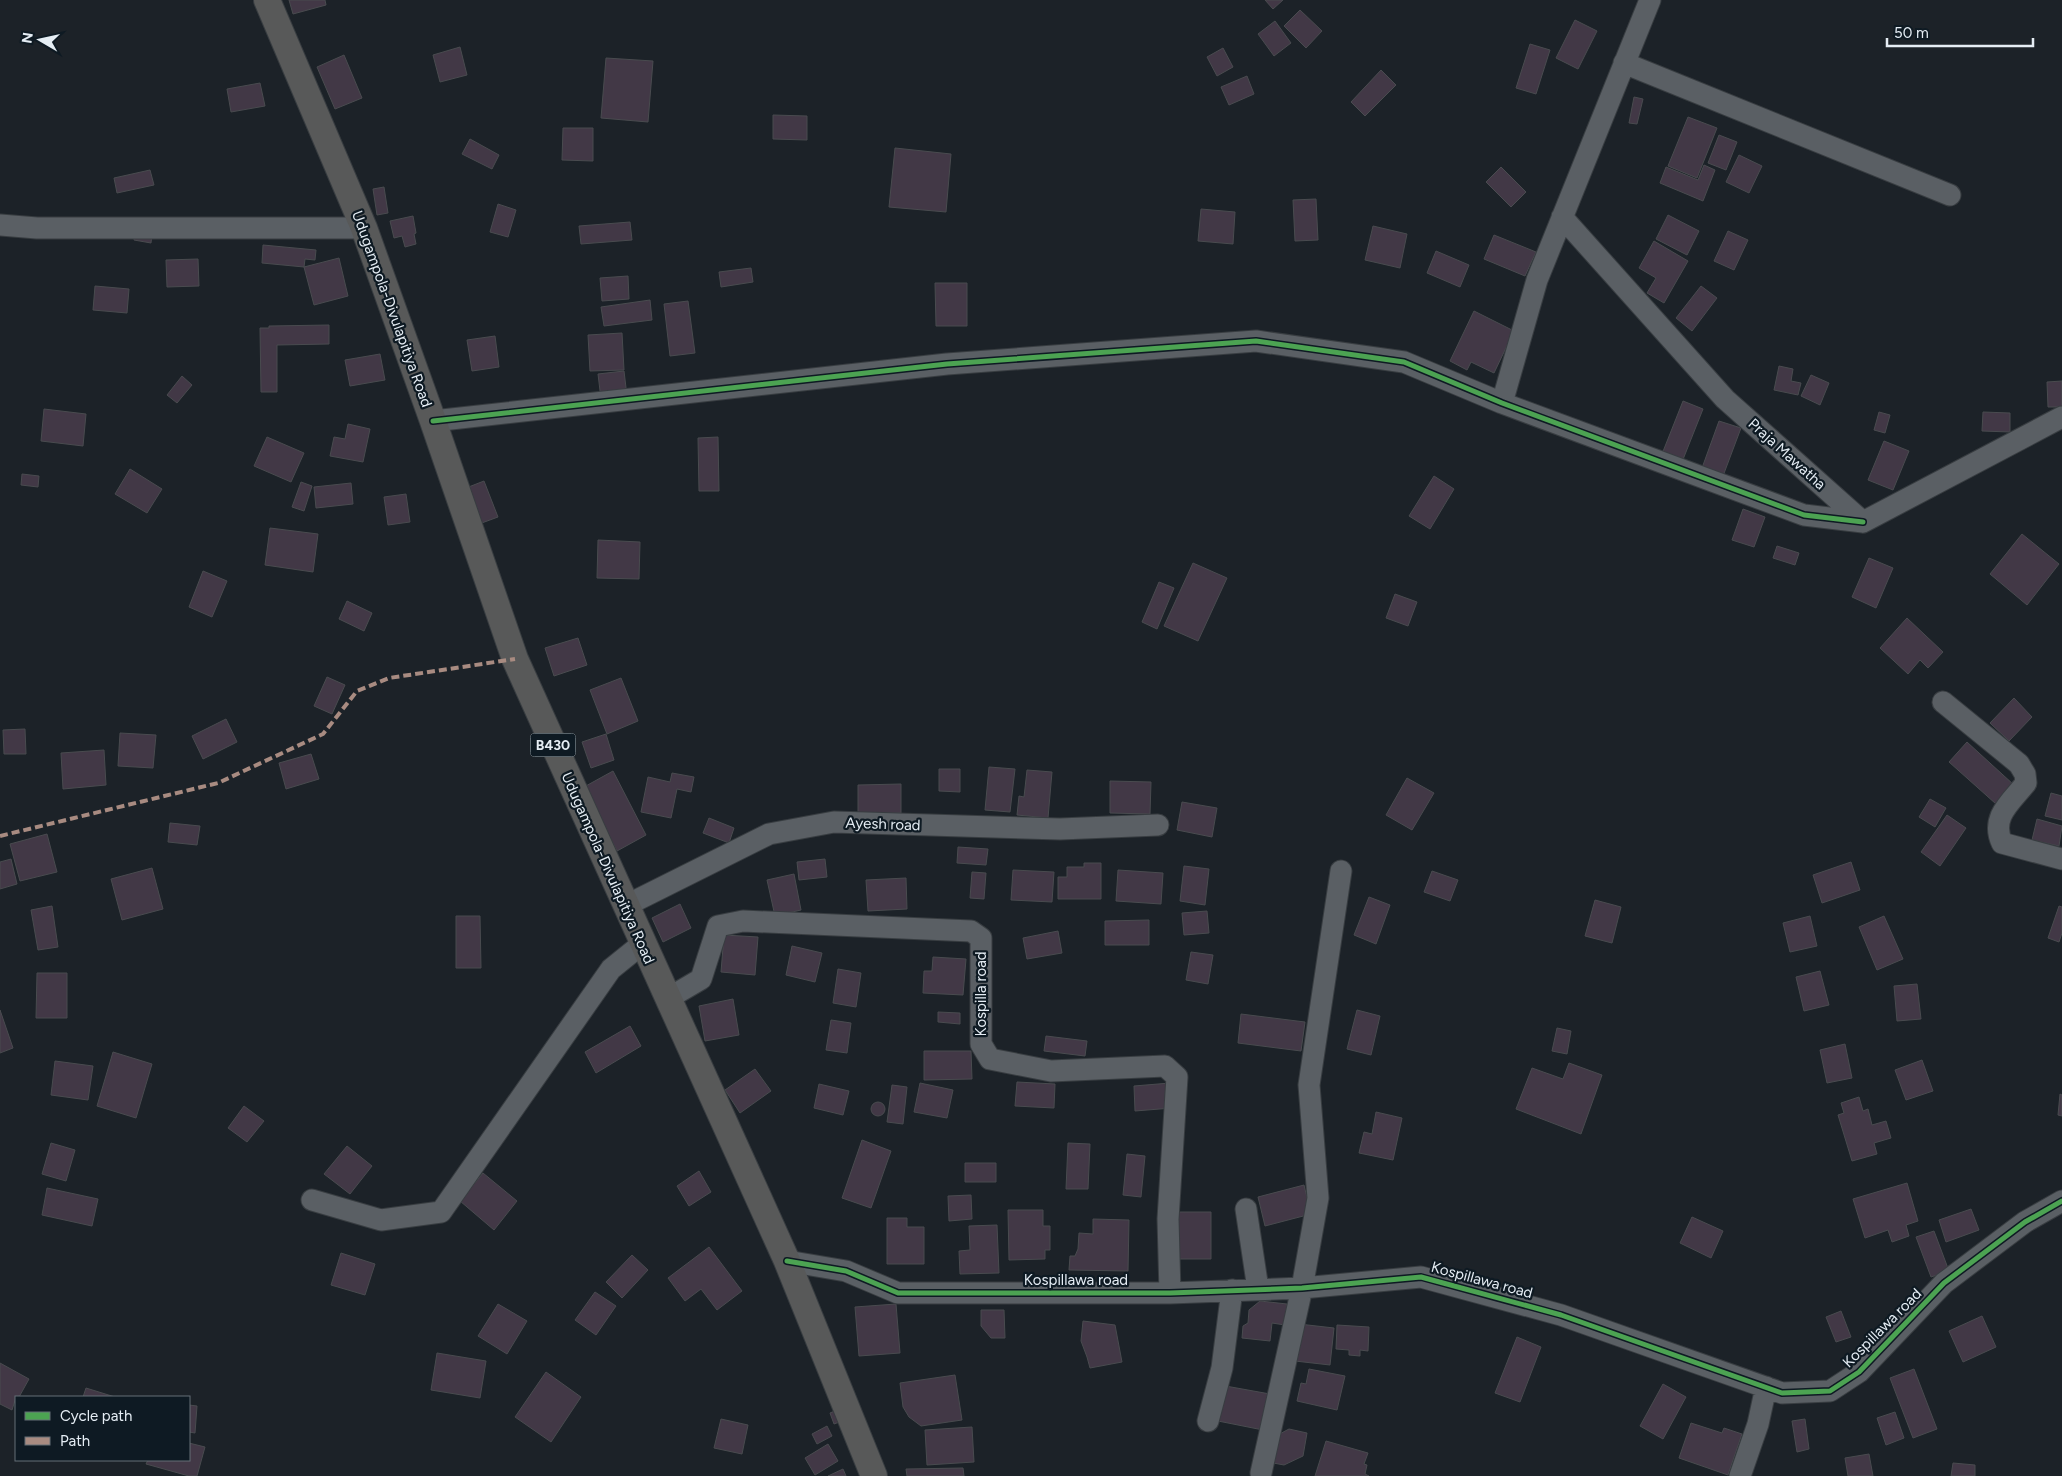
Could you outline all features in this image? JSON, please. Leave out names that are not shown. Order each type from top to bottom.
[{"type":"main road","name":"Udugampola-Divulapitiya Road","points":[[267,0],[364,228],[434,421],[515,659],[642,944],[787,1261],[874,1476]]},
{"type":"street","points":[[1502,403],[1537,280],[1650,0]]},
{"type":"street","points":[[1624,63],[1950,195]]},
{"type":"street","name":"Praja Mawatha","points":[[1562,217],[1725,399],[1864,522]]},
{"type":"street","points":[[0,225],[37,228],[364,228]]},
{"type":"street","points":[[434,421],[947,364],[1256,341],[1404,362],[1502,403],[1804,515],[1864,522],[2062,417]]},
{"type":"street","points":[[1942,702],[2019,764],[2025,774],[2026,783],[1999,818],[1997,832],[2002,843],[2062,859]]},
{"type":"street","name":"Ayesh road","points":[[625,906],[769,834],[834,822],[1060,829],[1158,825]]},
{"type":"street","points":[[1261,1473],[1302,1288],[1318,1198],[1309,1085],[1341,871]]},
{"type":"street","name":"Kospilla road","points":[[667,998],[701,979],[718,926],[743,921],[971,931],[981,938],[981,1044],[990,1059],[1051,1071],[1165,1066],[1177,1077],[1168,1219],[1170,1292]]},
{"type":"street","points":[[312,1200],[381,1220],[441,1212],[611,969],[642,944]]},
{"type":"street","name":"Kospillawa road","points":[[787,1261],[846,1271],[898,1294],[1170,1292],[1302,1288],[1421,1277],[1561,1315],[1782,1393],[1830,1390],[1859,1372],[1944,1283],[2025,1222],[2062,1200]]},
{"type":"street","points":[[1246,1209],[1258,1289]]},
{"type":"street","points":[[1208,1421],[1222,1368],[1232,1290]]},
{"type":"street","points":[[1740,1476],[1758,1424],[1766,1387]]},
{"type":"building","points":[[289,0],[325,0],[326,5],[293,14]]},
{"type":"building","points":[[1265,0],[1283,0],[1273,9]]},
{"type":"building","points":[[1300,10],[1322,31],[1306,48],[1284,26]]},
{"type":"building","points":[[1575,20],[1597,31],[1578,69],[1556,58]]},
{"type":"building","points":[[1275,21],[1291,43],[1274,56],[1258,34]]},
{"type":"building","points":[[1530,44],[1550,50],[1536,94],[1516,88]]},
{"type":"building","points":[[460,47],[467,75],[440,82],[433,55]]},
{"type":"building","points":[[1223,48],[1233,67],[1217,76],[1207,57]]},
{"type":"building","points":[[344,55],[362,98],[335,109],[317,67]]},
{"type":"building","points":[[606,58],[653,61],[648,122],[601,118]]},
{"type":"building","points":[[1381,70],[1396,85],[1365,116],[1351,102]]},
{"type":"building","points":[[1247,76],[1254,94],[1229,105],[1221,87]]},
{"type":"building","points":[[260,83],[265,106],[231,112],[227,89]]},
{"type":"building","points":[[1634,97],[1643,99],[1637,124],[1629,123]]},
{"type":"building","points":[[773,115],[807,116],[807,140],[773,139]]},
{"type":"building","points":[[1688,117],[1717,128],[1697,178],[1668,166]]},
{"type":"building","points":[[563,128],[593,128],[593,161],[562,160]]},
{"type":"building","points":[[1719,135],[1737,142],[1726,170],[1708,163]]},
{"type":"building","points":[[470,139],[499,155],[492,169],[462,154]]},
{"type":"building","points":[[895,148],[951,154],[946,212],[889,207]]},
{"type":"building","points":[[1739,155],[1762,166],[1749,193],[1726,182]]},
{"type":"building","points":[[1704,165],[1715,170],[1703,201],[1660,183],[1666,167],[1698,180]]},
{"type":"building","points":[[1501,167],[1526,192],[1511,207],[1486,182]]},
{"type":"building","points":[[150,170],[154,185],[117,193],[114,178]]},
{"type":"building","points":[[384,187],[388,213],[377,215],[373,189]]},
{"type":"building","points":[[1316,199],[1318,240],[1295,241],[1293,200]]},
{"type":"building","points":[[498,204],[516,210],[508,237],[490,232]]},
{"type":"building","points":[[1201,209],[1235,212],[1233,244],[1198,241]]},
{"type":"building","points":[[1668,215],[1699,231],[1687,255],[1656,239]]},
{"type":"building","points":[[413,216],[416,244],[405,247],[402,236],[394,238],[390,221]]},
{"type":"building","points":[[630,222],[632,240],[581,244],[579,226]]},
{"type":"building","points":[[1373,226],[1407,234],[1400,268],[1365,260]]},
{"type":"building","points":[[135,231],[152,234],[151,243],[134,240]]},
{"type":"building","points":[[1728,231],[1748,240],[1734,270],[1714,261]]},
{"type":"building","points":[[1494,235],[1536,252],[1525,276],[1484,259]]},
{"type":"building","points":[[1654,241],[1688,261],[1664,303],[1647,293],[1656,278],[1639,268]]},
{"type":"building","points":[[263,245],[316,250],[315,260],[305,259],[304,267],[262,263]]},
{"type":"building","points":[[1436,251],[1469,265],[1460,287],[1427,273]]},
{"type":"building","points":[[339,258],[348,296],[314,305],[304,267]]},
{"type":"building","points":[[198,259],[199,286],[167,287],[166,260]]},
{"type":"building","points":[[751,268],[753,282],[721,287],[719,272]]},
{"type":"building","points":[[628,276],[629,299],[602,301],[600,278]]},
{"type":"building","points":[[935,283],[967,283],[967,326],[936,326]]},
{"type":"building","points":[[95,286],[129,289],[127,313],[93,310]]},
{"type":"building","points":[[1701,286],[1717,298],[1692,331],[1676,318]]},
{"type":"building","points":[[650,300],[652,320],[604,326],[601,307]]},
{"type":"building","points":[[688,301],[695,353],[670,356],[664,304]]},
{"type":"building","points":[[1474,311],[1514,331],[1494,373],[1471,362],[1467,370],[1450,361]]},
{"type":"building","points":[[329,325],[329,344],[277,345],[277,392],[261,392],[260,328],[269,328],[269,326]]},
{"type":"building","points":[[622,333],[624,370],[590,371],[588,335]]},
{"type":"building","points":[[495,336],[499,367],[472,371],[467,340]]},
{"type":"building","points":[[380,354],[385,380],[350,386],[345,360]]},
{"type":"building","points":[[1779,366],[1793,369],[1791,381],[1801,383],[1798,395],[1774,390]]},
{"type":"building","points":[[624,371],[627,396],[601,399],[598,374]]},
{"type":"building","points":[[1811,375],[1829,383],[1820,405],[1801,396]]},
{"type":"building","points":[[182,376],[192,385],[177,403],[167,395]]},
{"type":"building","points":[[2062,381],[2062,407],[2048,407],[2047,382]]},
{"type":"building","points":[[1683,401],[1703,409],[1682,462],[1662,454]]},
{"type":"building","points":[[44,409],[86,414],[83,446],[41,441]]},
{"type":"building","points":[[1879,412],[1890,415],[1885,433],[1874,430]]},
{"type":"building","points":[[1983,412],[2010,413],[2010,432],[1982,431]]},
{"type":"building","points":[[1719,421],[1741,428],[1723,476],[1702,468]]},
{"type":"building","points":[[348,424],[370,429],[363,462],[330,456],[334,437],[345,439]]},
{"type":"building","points":[[267,437],[304,453],[291,482],[254,466]]},
{"type":"building","points":[[718,437],[719,491],[699,491],[698,438]]},
{"type":"building","points":[[1884,441],[1909,451],[1893,490],[1868,480]]},
{"type":"building","points":[[130,469],[162,489],[147,513],[115,494]]},
{"type":"building","points":[[22,474],[39,476],[38,487],[21,485]]},
{"type":"building","points":[[1434,476],[1454,489],[1430,529],[1409,516]]},
{"type":"building","points":[[484,481],[498,517],[479,524],[466,488]]},
{"type":"building","points":[[301,482],[312,486],[304,511],[292,507]]},
{"type":"building","points":[[351,483],[353,504],[316,508],[314,487]]},
{"type":"building","points":[[406,494],[410,522],[388,525],[384,497]]},
{"type":"building","points":[[1743,509],[1765,517],[1754,547],[1732,540]]},
{"type":"building","points":[[270,528],[318,534],[313,572],[265,565]]},
{"type":"building","points":[[2022,534],[2059,564],[2027,605],[1990,574]]},
{"type":"building","points":[[598,540],[640,542],[639,579],[597,578]]},
{"type":"building","points":[[1777,546],[1799,553],[1795,565],[1773,558]]},
{"type":"building","points":[[1869,558],[1893,568],[1876,608],[1852,597]]},
{"type":"building","points":[[1193,563],[1227,578],[1198,641],[1164,626]]},
{"type":"building","points":[[203,571],[227,581],[212,617],[189,607]]},
{"type":"building","points":[[1159,582],[1174,588],[1157,629],[1142,622]]},
{"type":"building","points":[[1395,594],[1417,602],[1408,626],[1386,618]]},
{"type":"building","points":[[347,601],[372,613],[364,631],[339,619]]},
{"type":"building","points":[[1907,618],[1943,652],[1928,668],[1920,660],[1908,674],[1880,648]]},
{"type":"building","points":[[578,638],[587,665],[554,676],[545,648]]},
{"type":"building","points":[[327,677],[345,685],[332,714],[314,706]]},
{"type":"building","points":[[621,678],[638,721],[607,734],[590,690]]},
{"type":"building","points":[[2014,698],[2032,717],[2009,741],[1990,723]]},
{"type":"building","points":[[226,719],[237,742],[203,759],[192,736]]},
{"type":"building","points":[[25,729],[26,754],[4,754],[3,730]]},
{"type":"building","points":[[120,733],[156,735],[153,768],[118,766]]},
{"type":"building","points":[[606,734],[614,760],[591,768],[582,742]]},
{"type":"building","points":[[1967,742],[2014,785],[1996,804],[1949,762]]},
{"type":"building","points":[[104,750],[106,785],[63,789],[61,753]]},
{"type":"building","points":[[311,754],[319,779],[286,789],[279,763]]},
{"type":"building","points":[[989,767],[1015,769],[1010,812],[985,810]]},
{"type":"building","points":[[939,769],[960,769],[960,792],[939,791]]},
{"type":"building","points":[[1027,770],[1052,772],[1048,818],[1017,815],[1019,796],[1024,797]]},
{"type":"building","points":[[613,771],[646,835],[617,851],[584,787]]},
{"type":"building","points":[[672,773],[694,777],[691,792],[677,789],[671,818],[641,812],[648,777],[670,782]]},
{"type":"building","points":[[1407,778],[1434,793],[1412,830],[1386,815]]},
{"type":"building","points":[[1110,781],[1151,782],[1150,814],[1110,813]]},
{"type":"building","points":[[901,784],[901,813],[858,814],[858,785]]},
{"type":"building","points":[[2051,793],[2062,796],[2062,820],[2045,816]]},
{"type":"building","points":[[1930,799],[1946,808],[1935,827],[1919,817]]},
{"type":"building","points":[[1182,802],[1217,808],[1212,837],[1177,830]]},
{"type":"building","points":[[1947,815],[1966,828],[1940,866],[1921,852]]},
{"type":"building","points":[[709,818],[734,828],[729,843],[703,833]]},
{"type":"building","points":[[2037,819],[2062,826],[2059,846],[2032,840]]},
{"type":"building","points":[[170,823],[200,826],[197,845],[168,842]]},
{"type":"building","points":[[47,834],[57,872],[20,881],[10,844]]},
{"type":"building","points":[[958,847],[988,849],[986,865],[957,863]]},
{"type":"building","points":[[11,859],[17,884],[0,889],[0,862]]},
{"type":"building","points":[[825,859],[827,877],[799,880],[797,862]]},
{"type":"building","points":[[1851,862],[1860,890],[1822,903],[1813,875]]},
{"type":"building","points":[[1084,863],[1101,863],[1101,899],[1058,899],[1058,877],[1067,877],[1067,867],[1084,867]]},
{"type":"building","points":[[1184,866],[1209,869],[1205,905],[1180,901]]},
{"type":"building","points":[[152,868],[163,909],[122,920],[111,879]]},
{"type":"building","points":[[1013,870],[1054,872],[1052,902],[1011,900]]},
{"type":"building","points":[[1118,870],[1163,873],[1161,904],[1116,901]]},
{"type":"building","points":[[1432,871],[1458,880],[1450,901],[1424,892]]},
{"type":"building","points":[[972,872],[986,873],[984,899],[970,898]]},
{"type":"building","points":[[794,874],[801,910],[775,916],[767,880]]},
{"type":"building","points":[[906,878],[907,909],[868,911],[866,880]]},
{"type":"building","points":[[1369,897],[1390,905],[1376,944],[1354,935]]},
{"type":"building","points":[[1595,900],[1621,907],[1612,943],[1585,936]]},
{"type":"building","points":[[680,904],[691,928],[663,942],[652,918]]},
{"type":"building","points":[[52,906],[58,947],[38,950],[31,910]]},
{"type":"building","points":[[2059,906],[2062,907],[2062,933],[2059,942],[2048,938]]},
{"type":"building","points":[[1207,911],[1209,933],[1184,935],[1182,913]]},
{"type":"building","points":[[456,916],[480,916],[481,968],[456,968]]},
{"type":"building","points":[[1810,916],[1817,946],[1790,952],[1783,923]]},
{"type":"building","points":[[1884,916],[1903,959],[1877,970],[1859,927]]},
{"type":"building","points":[[1149,920],[1149,945],[1105,945],[1105,921]]},
{"type":"building","points":[[1058,931],[1062,953],[1027,959],[1023,938]]},
{"type":"building","points":[[724,935],[758,937],[755,975],[721,972]]},
{"type":"building","points":[[792,946],[822,953],[815,982],[786,975]]},
{"type":"building","points":[[1191,952],[1213,955],[1208,984],[1186,980]]},
{"type":"building","points":[[933,957],[966,959],[963,995],[923,993],[924,971],[932,971]]},
{"type":"building","points":[[838,969],[861,973],[856,1007],[833,1003]]},
{"type":"building","points":[[1820,971],[1829,1005],[1804,1011],[1796,977]]},
{"type":"building","points":[[37,973],[67,973],[67,1018],[36,1018]]},
{"type":"building","points":[[1917,984],[1921,1019],[1897,1021],[1894,986]]},
{"type":"building","points":[[733,999],[739,1035],[705,1041],[699,1006]]},
{"type":"building","points":[[0,1010],[13,1048],[0,1053]]},
{"type":"building","points":[[1357,1010],[1380,1016],[1371,1055],[1347,1049]]},
{"type":"building","points":[[938,1012],[960,1013],[960,1024],[938,1022]]},
{"type":"building","points":[[1241,1014],[1305,1022],[1301,1051],[1238,1043]]},
{"type":"building","points":[[831,1020],[851,1023],[847,1053],[826,1050]]},
{"type":"building","points":[[630,1026],[641,1046],[596,1073],[585,1052]]},
{"type":"building","points":[[1557,1028],[1571,1031],[1567,1054],[1552,1051]]},
{"type":"building","points":[[1046,1036],[1087,1041],[1085,1056],[1044,1051]]},
{"type":"building","points":[[1845,1044],[1852,1078],[1827,1083],[1820,1050]]},
{"type":"building","points":[[924,1051],[971,1051],[972,1079],[924,1080]]},
{"type":"building","points":[[113,1052],[152,1064],[136,1118],[97,1106]]},
{"type":"building","points":[[1922,1060],[1933,1091],[1906,1100],[1895,1070]]},
{"type":"building","points":[[55,1061],[93,1066],[88,1100],[51,1095]]},
{"type":"building","points":[[1569,1063],[1602,1075],[1581,1134],[1516,1109],[1532,1068],[1563,1079]]},
{"type":"building","points":[[755,1069],[771,1091],[740,1113],[725,1090]]},
{"type":"building","points":[[1017,1082],[1055,1084],[1054,1108],[1015,1106]]},
{"type":"building","points":[[920,1083],[953,1090],[947,1118],[914,1112]]},
{"type":"building","points":[[1170,1083],[1172,1108],[1135,1111],[1134,1086]]},
{"type":"building","points":[[819,1084],[849,1091],[843,1115],[814,1108]]},
{"type":"building","points":[[892,1085],[907,1087],[903,1124],[887,1122]]},
{"type":"building","points":[[2060,1094],[2062,1095],[2062,1116],[2058,1115]]},
{"type":"building","points":[[1859,1097],[1863,1111],[1868,1109],[1872,1125],[1886,1121],[1891,1138],[1874,1143],[1877,1154],[1852,1161],[1838,1115],[1844,1113],[1841,1103]]},
{"type":"building","points":[[878,1102],[883,1104],[885,1109],[883,1114],[878,1116],[873,1114],[871,1109],[873,1104]]},
{"type":"building","points":[[244,1106],[264,1121],[247,1142],[228,1128]]},
{"type":"building","points":[[1376,1112],[1402,1118],[1393,1160],[1359,1153],[1364,1132],[1372,1134]]},
{"type":"building","points":[[862,1140],[891,1151],[871,1208],[842,1198]]},
{"type":"building","points":[[51,1143],[75,1150],[66,1181],[42,1174]]},
{"type":"building","points":[[1068,1143],[1090,1144],[1088,1189],[1066,1189]]},
{"type":"building","points":[[347,1146],[372,1166],[350,1194],[324,1174]]},
{"type":"building","points":[[1127,1154],[1145,1156],[1141,1197],[1123,1195]]},
{"type":"building","points":[[965,1163],[996,1163],[996,1182],[965,1182]]},
{"type":"building","points":[[699,1171],[711,1192],[689,1206],[677,1186]]},
{"type":"building","points":[[483,1173],[517,1201],[494,1230],[460,1201]]},
{"type":"building","points":[[1907,1183],[1918,1221],[1906,1225],[1909,1236],[1892,1242],[1888,1230],[1865,1238],[1853,1199]]},
{"type":"building","points":[[1304,1185],[1311,1214],[1265,1226],[1258,1197]]},
{"type":"building","points":[[47,1188],[98,1199],[92,1226],[42,1215]]},
{"type":"building","points":[[971,1195],[972,1219],[949,1221],[948,1196]]},
{"type":"building","points":[[1971,1209],[1979,1230],[1946,1242],[1939,1220]]},
{"type":"building","points":[[1008,1210],[1043,1210],[1043,1226],[1050,1226],[1050,1250],[1045,1250],[1045,1259],[1009,1260]]},
{"type":"building","points":[[1176,1212],[1211,1212],[1211,1259],[1176,1259]]},
{"type":"building","points":[[1692,1217],[1723,1231],[1711,1258],[1680,1243]]},
{"type":"building","points":[[887,1218],[907,1218],[907,1227],[924,1227],[924,1264],[887,1264]]},
{"type":"building","points":[[1093,1219],[1129,1220],[1128,1271],[1069,1270],[1070,1256],[1075,1256],[1078,1249],[1079,1233],[1093,1234]]},
{"type":"building","points":[[997,1225],[999,1273],[960,1274],[959,1251],[970,1250],[969,1226]]},
{"type":"building","points":[[1934,1231],[1949,1271],[1931,1277],[1916,1237]]},
{"type":"building","points":[[709,1247],[742,1291],[717,1310],[701,1289],[685,1301],[668,1278]]},
{"type":"building","points":[[341,1253],[375,1264],[365,1295],[331,1285]]},
{"type":"building","points":[[632,1255],[648,1270],[622,1298],[606,1282]]},
{"type":"building","points":[[595,1292],[616,1306],[596,1335],[575,1320]]},
{"type":"building","points":[[1260,1301],[1287,1304],[1285,1325],[1272,1323],[1270,1341],[1242,1338],[1243,1326],[1248,1323],[1249,1310]]},
{"type":"building","points":[[498,1304],[527,1321],[507,1354],[478,1336]]},
{"type":"building","points":[[896,1304],[900,1353],[859,1356],[855,1307]]},
{"type":"building","points":[[981,1310],[1004,1310],[1005,1338],[991,1338],[981,1326]]},
{"type":"building","points":[[1841,1311],[1851,1337],[1836,1342],[1826,1317]]},
{"type":"building","points":[[1982,1316],[1996,1347],[1963,1362],[1949,1331]]},
{"type":"building","points":[[1083,1321],[1115,1325],[1122,1362],[1090,1368],[1081,1341]]},
{"type":"building","points":[[1299,1324],[1334,1328],[1330,1365],[1295,1361]]},
{"type":"building","points":[[1337,1325],[1369,1327],[1368,1351],[1360,1350],[1360,1356],[1349,1355],[1349,1350],[1336,1349]]},
{"type":"building","points":[[1517,1337],[1541,1347],[1520,1402],[1495,1393]]},
{"type":"building","points":[[437,1353],[486,1361],[480,1398],[431,1390]]},
{"type":"building","points":[[0,1363],[29,1379],[20,1396],[15,1396],[12,1410],[0,1404]]},
{"type":"building","points":[[1309,1369],[1345,1376],[1337,1410],[1297,1401],[1301,1383],[1306,1384]]},
{"type":"building","points":[[1914,1369],[1937,1429],[1913,1438],[1890,1378]]},
{"type":"building","points":[[546,1372],[581,1397],[551,1442],[515,1417]]},
{"type":"building","points":[[955,1375],[962,1420],[921,1426],[909,1417],[903,1407],[900,1383]]},
{"type":"building","points":[[1663,1384],[1686,1397],[1663,1439],[1640,1426]]},
{"type":"building","points":[[1220,1385],[1270,1394],[1263,1430],[1213,1420]]},
{"type":"building","points":[[86,1388],[112,1396],[83,1396]]},
{"type":"building","points":[[190,1405],[197,1406],[195,1433],[190,1432]]},
{"type":"building","points":[[837,1410],[842,1421],[834,1424],[830,1413]]},
{"type":"building","points":[[1895,1412],[1904,1438],[1886,1445],[1877,1418]]},
{"type":"building","points":[[721,1419],[748,1425],[742,1454],[714,1448]]},
{"type":"building","points":[[1805,1419],[1809,1449],[1797,1452],[1792,1421]]},
{"type":"building","points":[[1691,1423],[1722,1433],[1724,1428],[1742,1434],[1728,1475],[1679,1458]]},
{"type":"building","points":[[827,1426],[832,1436],[817,1444],[812,1434]]},
{"type":"building","points":[[972,1427],[974,1462],[927,1465],[925,1430]]},
{"type":"building","points":[[1289,1429],[1307,1433],[1303,1456],[1284,1465],[1268,1462],[1274,1437]]},
{"type":"building","points":[[1326,1441],[1368,1453],[1364,1464],[1367,1465],[1365,1474],[1369,1476],[1315,1476]]},
{"type":"building","points":[[190,1443],[205,1447],[197,1476],[189,1476],[146,1464],[148,1461],[190,1461]]},
{"type":"building","points":[[828,1444],[838,1461],[815,1475],[805,1458]]},
{"type":"building","points":[[1869,1454],[1873,1476],[1848,1476],[1845,1458]]},
{"type":"building","points":[[1953,1463],[1975,1465],[1975,1476],[1951,1476]]},
{"type":"building","points":[[963,1468],[964,1476],[907,1476],[906,1469]]},
{"type":"building","points":[[843,1469],[846,1476],[828,1476]]},
{"type":"marked path","points":[[0,836],[218,783],[323,734],[357,691],[389,678],[515,659]]},
{"type":"cycle path","points":[[433,421],[947,364],[1256,341],[1404,362],[1502,403],[1804,515],[1863,522]]},
{"type":"cycle path","points":[[787,1261],[846,1271],[898,1293],[1170,1293],[1302,1288],[1421,1277],[1561,1315],[1782,1393],[1830,1391],[1859,1372],[1944,1283],[2025,1222],[2062,1201]]}]
